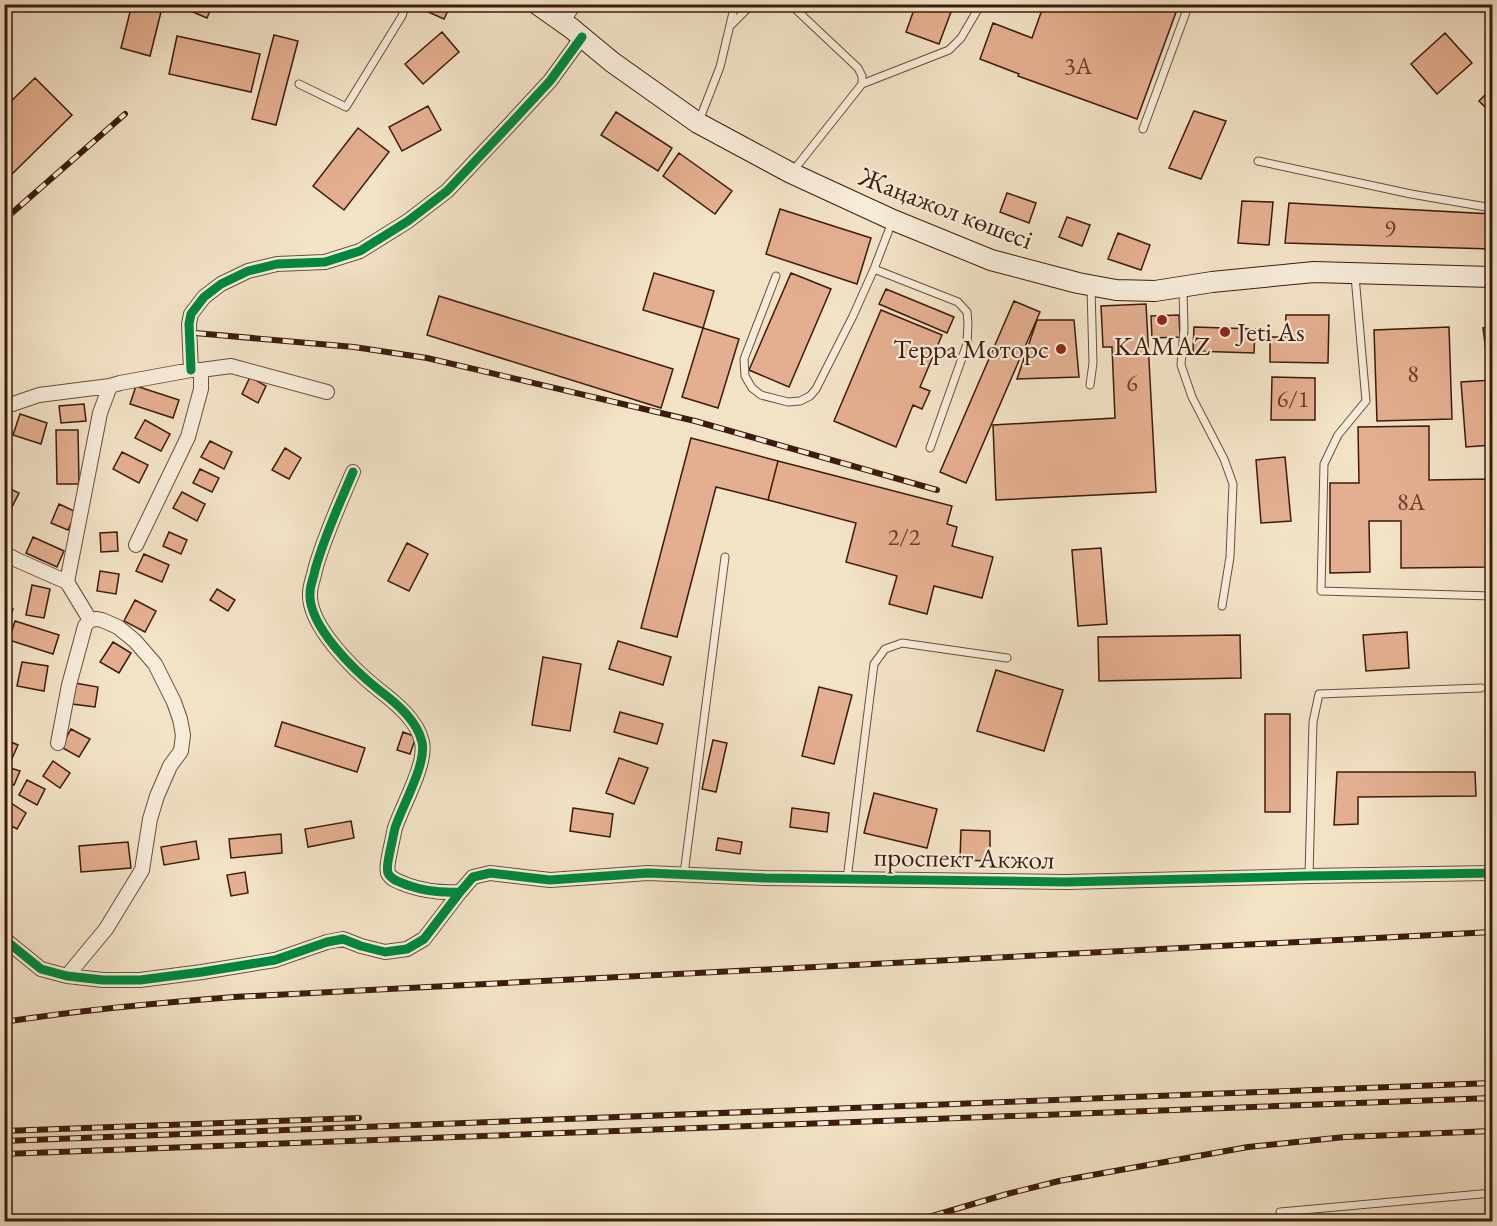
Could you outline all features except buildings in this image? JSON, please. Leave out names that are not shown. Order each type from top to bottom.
[{"type":"main road","name":"Жаңажол көшесі","points":[[537,4],[612,62],[698,123],[791,174],[893,220],[991,260],[1078,283],[1116,290],[1155,291],[1212,282],[1314,272],[1492,277]]},
{"type":"street","points":[[136,545],[188,437],[201,388],[189,324],[191,314],[204,297],[221,284],[248,271],[276,264],[325,262],[360,251],[408,221],[447,191],[550,81],[572,29],[574,4]]},
{"type":"street","points":[[4,407],[39,395],[231,366],[327,392]]},
{"type":"street","points":[[67,582],[100,414],[110,386]]},
{"type":"street","points":[[353,472],[322,546],[309,592],[312,610],[337,650],[408,717],[419,733],[423,744],[417,774],[395,829],[387,871],[392,879],[419,889],[444,893],[460,892]]},
{"type":"street","points":[[4,553],[67,582],[90,620]]},
{"type":"street","points":[[58,743],[69,685],[85,626],[90,620],[102,620],[118,627],[135,641],[155,664],[174,702],[183,735],[181,751],[157,796],[150,819],[142,870],[106,929],[67,976]]},
{"type":"street","name":"проспект Акжол","points":[[4,939],[41,969],[67,976],[103,981],[131,980],[202,972],[275,960],[327,942],[343,939],[385,952],[407,949],[424,939],[473,877],[490,873],[550,880],[639,873],[765,878],[1066,882],[1492,873]]},
{"type":"lane","points":[[299,84],[346,107],[402,16],[406,4]]},
{"type":"lane","points":[[698,123],[720,67],[735,4]]},
{"type":"lane","points":[[730,26],[752,4]]},
{"type":"lane","points":[[790,4],[858,68],[862,76],[862,84]]},
{"type":"lane","points":[[791,174],[862,84],[948,50],[961,38],[981,4]]},
{"type":"lane","points":[[1143,129],[1189,4]]},
{"type":"lane","points":[[1258,161],[1411,194],[1492,208]]},
{"type":"lane","points":[[776,276],[744,359],[745,376],[752,388],[761,395],[788,402],[800,401],[810,396],[816,389],[853,316],[893,220]]},
{"type":"lane","points":[[874,269],[958,302],[967,312],[967,344],[930,448]]},
{"type":"lane","points":[[1355,274],[1366,401],[1338,435],[1324,464],[1321,591],[1492,596]]},
{"type":"lane","points":[[1090,385],[1093,363],[1091,286]]},
{"type":"lane","points":[[1182,286],[1184,329],[1181,365],[1192,397],[1224,459],[1233,483],[1230,557],[1222,606]]},
{"type":"lane","points":[[684,874],[725,557]]},
{"type":"lane","points":[[847,879],[874,664],[885,650],[902,643],[1007,658]]},
{"type":"lane","points":[[1309,876],[1313,722],[1319,694],[1481,688]]},
{"type":"lane","points":[[1280,1212],[1492,1193]]},
{"type":"railway","points":[[4,220],[125,114]]},
{"type":"railway","points":[[195,333],[354,347],[427,358],[695,421],[937,490]]},
{"type":"railway","points":[[4,1022],[119,1007],[234,997],[1492,932]]},
{"type":"railway","points":[[4,1141],[1492,1083]]},
{"type":"railway","points":[[4,1154],[1492,1098]]},
{"type":"railway","points":[[4,1131],[359,1118]]},
{"type":"railway","points":[[912,1222],[1059,1181],[1248,1147],[1345,1137],[1492,1131]]},
{"type":"cycle path","points":[[191,370],[189,324],[191,314],[204,297],[221,284],[248,271],[277,264],[325,262],[360,251],[408,221],[447,191],[550,81],[582,37]]},
{"type":"cycle path","points":[[353,472],[319,558],[310,590],[311,606],[335,647],[369,682],[405,713],[416,726],[422,742],[423,751],[418,773],[395,828],[387,865],[391,877],[407,885],[433,891],[460,892],[473,877],[490,873],[550,880],[648,873],[765,878],[1066,882],[1492,873]]},
{"type":"cycle path","points":[[4,939],[41,969],[67,976],[103,980],[140,980],[275,960],[327,942],[343,939],[385,952],[407,949],[424,939],[460,892]]},
{"type":"place","name":"KAMAZ","points":[[1162,320]]},
{"type":"place","name":"Jeti As","points":[[1225,332]]},
{"type":"place","name":"Терра Моторс","points":[[1061,349]]}]
